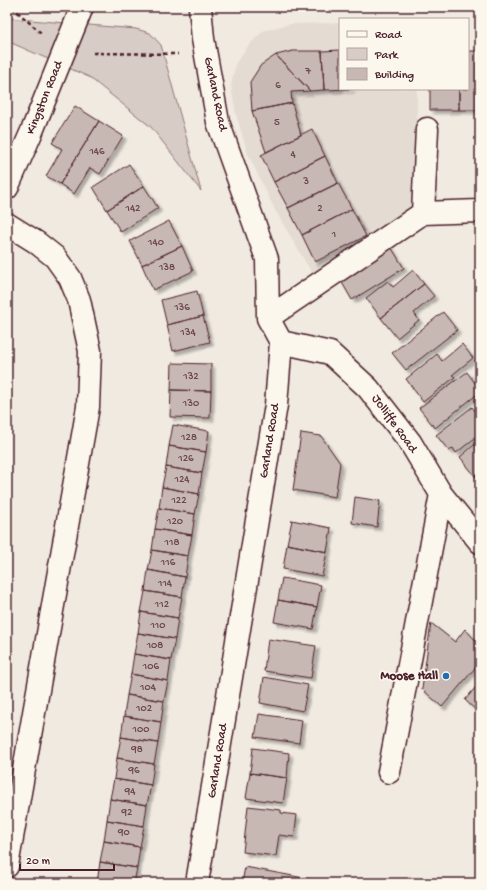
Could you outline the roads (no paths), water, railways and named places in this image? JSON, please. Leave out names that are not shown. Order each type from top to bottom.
[{"type":"street","name":"Kingston Road","points":[[7,188],[32,131],[82,7]]},
{"type":"street","name":"Garland Road","points":[[198,883],[276,405],[282,342],[268,318],[267,259],[218,122],[206,55],[200,7]]},
{"type":"street","points":[[424,212],[427,129]]},
{"type":"street","points":[[268,318],[424,212],[480,211]]},
{"type":"street","points":[[7,224],[36,242],[55,258],[70,278],[79,300],[90,351],[88,407],[7,866]]},
{"type":"street","name":"Jolliffe Road","points":[[282,342],[330,353],[368,388],[410,442],[441,494],[480,542]]},
{"type":"street","points":[[389,772],[441,494]]},
{"type":"place","name":"Moose Hall","points":[[446,676]]}]
